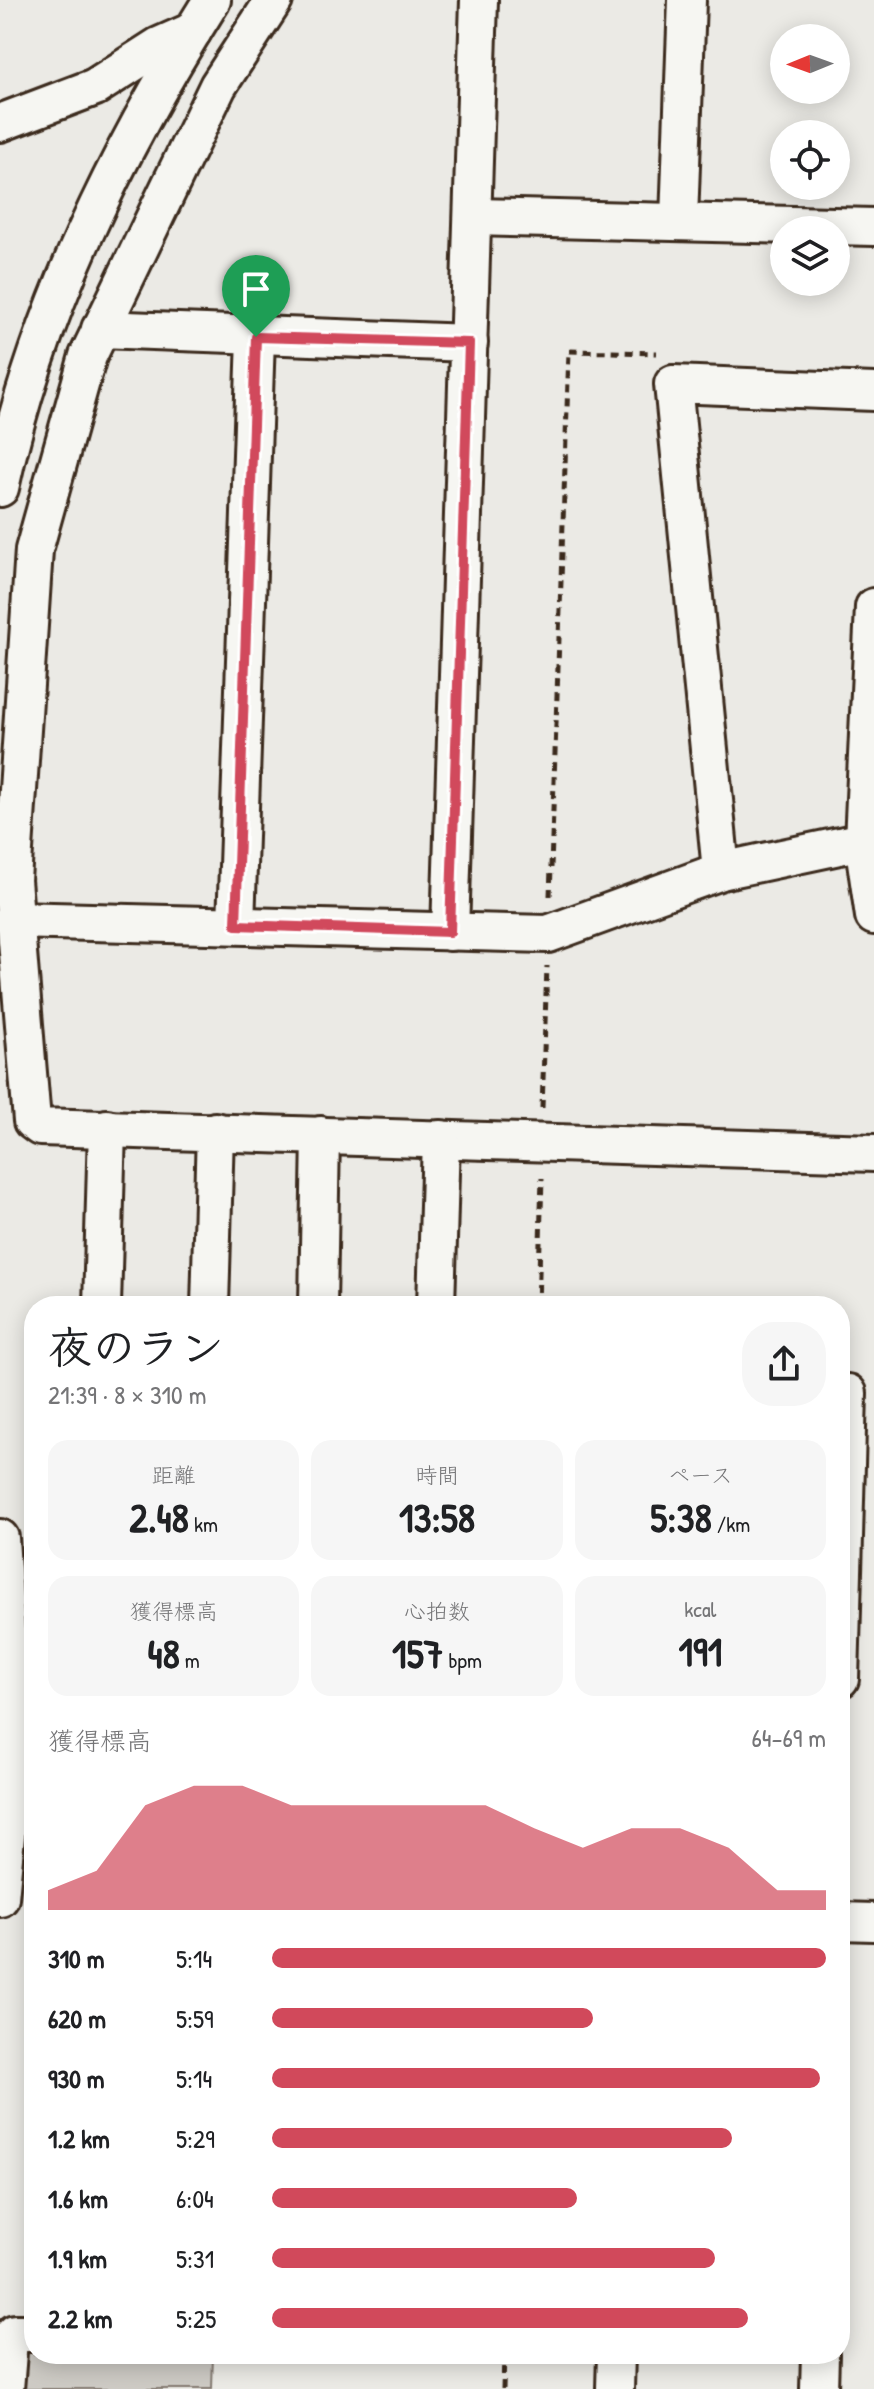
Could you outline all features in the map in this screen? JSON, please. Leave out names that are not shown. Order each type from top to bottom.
[{"type":"street","points":[[0,488],[10,440],[51,310],[121,160],[212,0]]},
{"type":"street","points":[[274,0],[218,86],[100,329],[74,398],[34,550],[12,880],[32,1121],[40,1127],[874,1153]]},
{"type":"street","points":[[450,932],[479,0]]},
{"type":"street","points":[[679,220],[687,0]]},
{"type":"street","points":[[0,123],[95,87],[159,46],[193,31]]},
{"type":"street","points":[[474,217],[874,227]]},
{"type":"street","points":[[100,329],[469,343]]},
{"type":"street","points":[[236,925],[256,337]]},
{"type":"street","points":[[721,871],[673,384],[874,392]]},
{"type":"street","points":[[874,607],[863,841],[874,916]]},
{"type":"street","points":[[14,920],[548,934],[721,871],[863,841]]},
{"type":"street","points":[[102,1296],[107,1128]]},
{"type":"street","points":[[210,1296],[215,1131]]},
{"type":"street","points":[[318,1296],[321,1135]]},
{"type":"street","points":[[436,1296],[441,1139]]},
{"type":"street","points":[[0,1538],[24,1754],[0,1898]]},
{"type":"street","points":[[850,1921],[874,1922]]},
{"type":"street","points":[[5,2389],[9,2340],[15,2333],[24,2333]]},
{"type":"street","points":[[615,2389],[616,2364]]},
{"type":"street","points":[[819,2389],[820,2364]]},
{"type":"path","points":[[538,1296],[569,351],[660,353]]},
{"type":"path","points":[[503,2389],[504,2364]]},
{"type":"shaded area","points":[[24,2352],[24,2364],[213,2364],[212,2389],[18,2389],[20,2354]]},
{"type":"route","points":[[256,337],[469,343],[450,932],[236,925],[256,337]]}]
